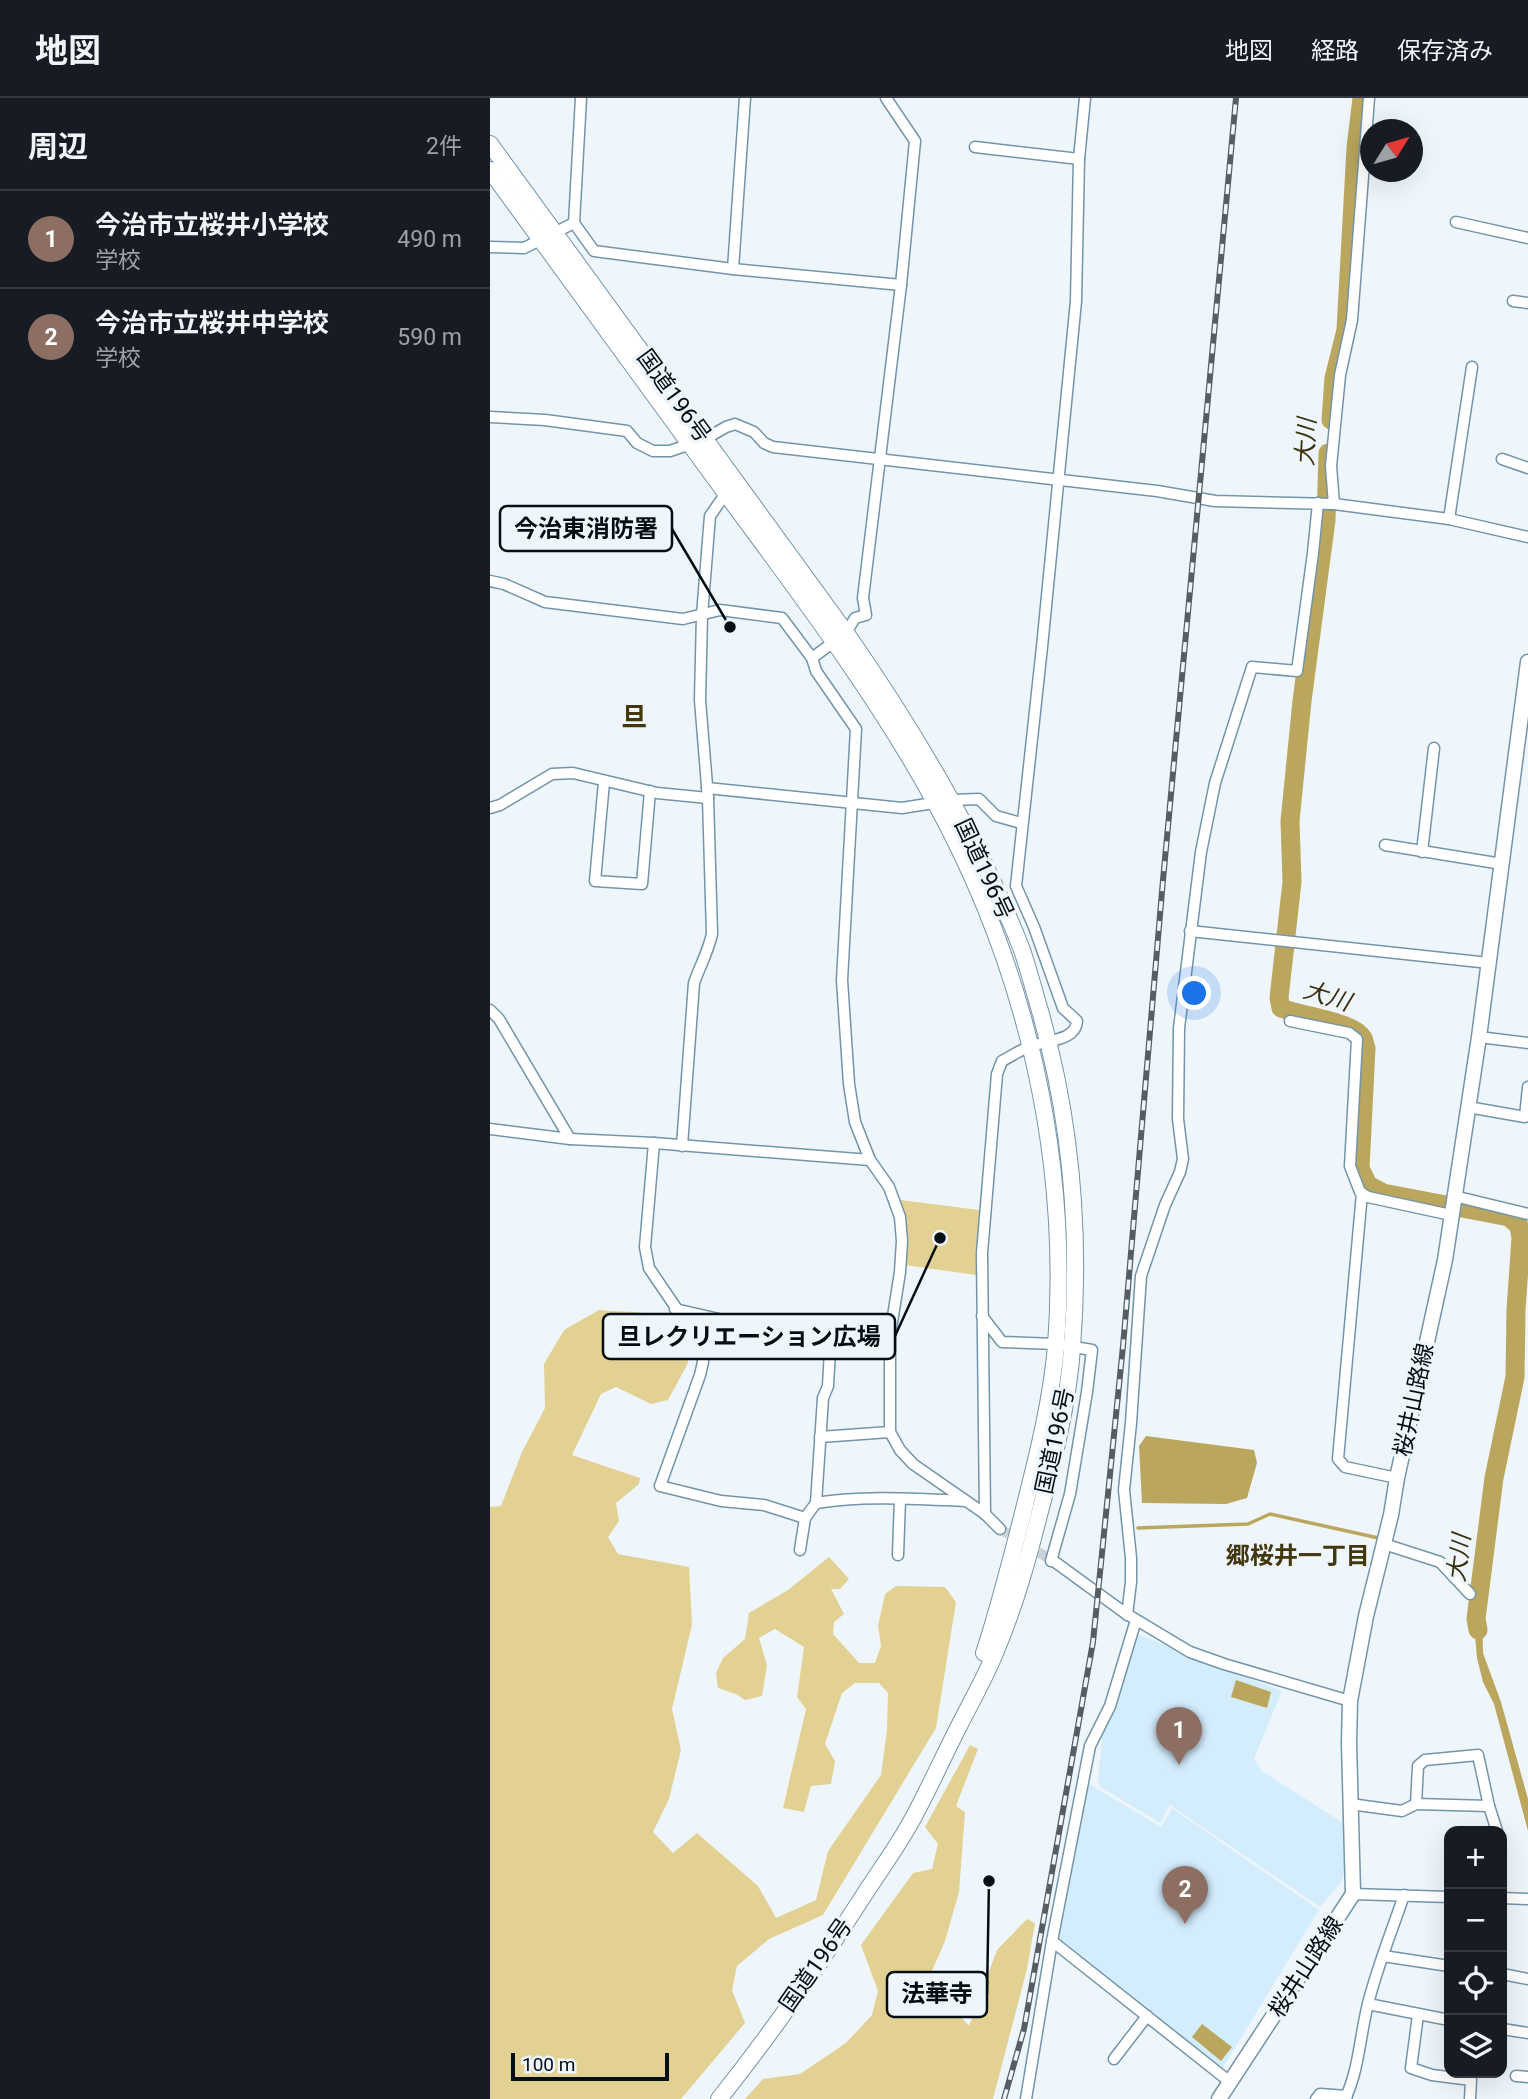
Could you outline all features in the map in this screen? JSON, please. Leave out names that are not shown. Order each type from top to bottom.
[{"type":"highway","name":"国道196号","points":[[490,144],[548,236],[840,637],[906,752],[944,802],[989,874],[1023,953],[1048,1041],[1065,1124],[1074,1208],[1072,1346],[1058,1438],[1019,1589],[995,1655],[911,1823],[828,1950],[719,2099]]},
{"type":"highway","name":"国道196号","points":[[490,170],[548,236]]},
{"type":"highway","name":"国道196号","points":[[698,441],[726,493],[840,637]]},
{"type":"highway","name":"国道196号","points":[[944,802],[1005,957],[1031,1046],[1040,1082],[1054,1175],[1057,1232],[1056,1344],[1050,1392],[1031,1482],[999,1608],[964,1716]]},
{"type":"main road","name":"桜井山路線","points":[[1219,2099],[1353,1894],[1350,1701],[1366,1616],[1445,1260],[1502,864],[1524,732],[1528,662]]},
{"type":"street","points":[[581,98],[574,223],[594,251],[733,269],[901,285]]},
{"type":"street","points":[[733,269],[745,98]]},
{"type":"street","points":[[812,658],[840,637],[855,618],[866,615],[863,598],[901,285],[915,141],[886,98]]},
{"type":"street","points":[[985,1514],[982,1316],[984,1209],[997,1074],[1002,1061],[1031,1046],[1073,1032],[1077,1027],[1077,1021],[1063,1008],[1016,886],[1076,302],[1079,159],[1085,98]]},
{"type":"street","points":[[1334,504],[1331,466],[1340,375],[1352,320],[1369,98]]},
{"type":"street","points":[[975,147],[1079,159]]},
{"type":"street","points":[[1456,222],[1528,237]]},
{"type":"street","points":[[490,247],[524,248],[574,223]]},
{"type":"street","points":[[1513,300],[1528,303]]},
{"type":"street","points":[[1449,519],[1472,367]]},
{"type":"street","points":[[490,417],[545,420],[627,430],[637,443],[653,451],[670,451],[735,424],[754,432],[764,443],[773,447],[1157,491],[1215,501],[1334,504],[1449,519],[1528,537]]},
{"type":"street","points":[[1502,460],[1528,468]]},
{"type":"street","points":[[682,1146],[694,984],[700,965],[708,952],[712,934],[707,793],[700,700],[702,615],[710,516],[726,493]]},
{"type":"street","points":[[1026,2099],[1052,1941],[1090,1746],[1110,1706],[1132,1617],[1131,1558],[1124,1490],[1141,1276],[1165,1205],[1181,1172],[1183,1159],[1178,1119],[1179,1028],[1201,852],[1215,783],[1252,667],[1297,671],[1318,503]]},
{"type":"street","points":[[490,581],[545,602],[682,619],[720,610],[782,618],[812,658],[816,671],[856,729],[842,980],[844,1036],[855,1122],[870,1160],[889,1186],[900,1217],[902,1241],[890,1335],[890,1432],[900,1450],[913,1464],[985,1514],[1000,1529]]},
{"type":"street","points":[[1422,852],[1434,748]]},
{"type":"street","points":[[490,808],[500,805],[552,774],[573,773],[650,791],[902,808],[979,799],[996,816],[1021,823]]},
{"type":"street","points":[[604,782],[595,881],[642,884],[650,791]]},
{"type":"street","points":[[1385,845],[1502,864]]},
{"type":"street","points":[[1191,932],[1489,963]]},
{"type":"street","points":[[490,1010],[499,1019],[570,1139]]},
{"type":"street","points":[[1290,1021],[1349,1033],[1357,1039],[1350,1166],[1362,1193],[1368,1198],[1451,1215]]},
{"type":"street","points":[[1479,1037],[1528,1043]]},
{"type":"street","points":[[1468,1107],[1525,1117],[1528,1087]]},
{"type":"street","points":[[490,1129],[570,1139],[870,1160]]},
{"type":"street","points":[[654,1143],[645,1247],[649,1268],[702,1346],[703,1362],[701,1375],[660,1486],[720,1501],[764,1505],[805,1518]]},
{"type":"street","points":[[1362,1193],[1338,1459],[1345,1468],[1397,1478]]},
{"type":"street","points":[[1454,1196],[1528,1214]]},
{"type":"street","points":[[675,1308],[732,1322],[831,1333],[890,1335]]},
{"type":"street","points":[[982,1316],[1002,1342],[1056,1344],[1092,1350],[1070,1494],[1053,1562],[1132,1617],[1190,1652],[1350,1701]]},
{"type":"street","points":[[800,1550],[805,1518],[816,1503],[823,1398],[828,1386],[831,1333]]},
{"type":"street","points":[[820,1437],[890,1432]]},
{"type":"street","points":[[816,1503],[873,1498],[966,1501]]},
{"type":"street","points":[[898,1555],[900,1499]]},
{"type":"street","points":[[1384,1544],[1440,1562],[1470,1594]]},
{"type":"street","points":[[1416,1804],[1418,1766],[1425,1760],[1478,1755],[1495,1826]]},
{"type":"street","points":[[1350,1804],[1402,1811],[1416,1804],[1489,1806]]},
{"type":"street","points":[[1353,1894],[1444,1897]]},
{"type":"street","points":[[1316,2099],[1320,2094],[1346,2098],[1368,2004],[1404,1895]]},
{"type":"street","points":[[1507,1898],[1528,1899]]},
{"type":"street","points":[[1052,1941],[1230,2082]]},
{"type":"street","points":[[1383,1955],[1444,1965]]},
{"type":"street","points":[[1507,1975],[1528,1979]]},
{"type":"street","points":[[1368,2004],[1444,2019]]},
{"type":"street","points":[[1418,2015],[1411,2068],[1432,2075],[1471,2080],[1470,2099]]},
{"type":"street","points":[[1114,2059],[1147,2016]]},
{"type":"street","points":[[1507,2030],[1528,2033]]},
{"type":"shaded area","points":[[901,1200],[979,1210],[976,1275],[897,1264],[903,1220]]},
{"type":"shaded area","points":[[599,1310],[654,1314],[674,1319],[684,1328],[692,1347],[687,1365],[668,1400],[651,1404],[616,1387],[601,1394],[572,1455],[640,1478],[639,1484],[616,1503],[619,1521],[608,1537],[618,1554],[689,1567],[692,1625],[672,1709],[681,1750],[669,1799],[653,1832],[673,1853],[697,1833],[758,1886],[776,1918],[816,1900],[828,1851],[881,1775],[887,1730],[888,1693],[879,1683],[855,1683],[842,1693],[825,1744],[835,1761],[831,1784],[811,1786],[804,1812],[783,1808],[806,1709],[797,1697],[804,1647],[775,1629],[759,1638],[767,1665],[762,1696],[745,1700],[718,1688],[716,1673],[723,1658],[745,1639],[749,1613],[788,1590],[829,1557],[849,1579],[840,1589],[831,1589],[844,1614],[834,1622],[833,1634],[859,1663],[875,1663],[881,1646],[878,1626],[885,1594],[896,1586],[945,1587],[956,1602],[936,1728],[823,1915],[769,1939],[737,1966],[732,1990],[745,2023],[681,2099],[490,2099],[490,1507],[501,1506],[522,1452],[545,1408],[544,1364],[564,1330]]},
{"type":"shaded area","points":[[1146,1436],[1254,1450],[1257,1463],[1247,1498],[1226,1504],[1142,1503],[1139,1446]]},
{"type":"shaded area","points":[[1468,1603],[1482,1605],[1483,1653],[1501,1702],[1528,1799],[1528,1831],[1494,1704],[1483,1682],[1477,1658],[1474,1624]]},
{"type":"shaded area","points":[[1137,1634],[1282,1691],[1254,1759],[1262,1771],[1343,1823],[1346,1861],[1342,1881],[1320,1907],[1170,1805],[1160,1823],[1099,1786],[1103,1729]]},
{"type":"shaded area","points":[[1236,1680],[1271,1692],[1267,1708],[1231,1697]]},
{"type":"shaded area","points":[[970,1745],[978,1749],[956,1806],[965,1812],[959,1892],[945,1941],[928,1980],[969,2026],[997,1950],[1027,1919],[1035,1923],[1027,1969],[993,2099],[745,2099],[763,2079],[800,2074],[846,2043],[872,2015],[878,1991],[861,1945],[913,1873],[932,1869],[938,1844],[925,1827]]},
{"type":"shaded area","points":[[1089,1784],[1161,1827],[1172,1808],[1319,1910],[1222,2069],[1057,1938]]},
{"type":"shaded area","points":[[1202,2024],[1232,2047],[1221,2061],[1192,2037]]},
{"type":"waterway","name":"大川","points":[[1331,420],[1334,378],[1346,330],[1356,148],[1362,98]]},
{"type":"waterway","name":"大川","points":[[1328,453],[1326,520],[1302,701],[1290,821],[1292,882],[1279,998],[1281,1008],[1349,1027],[1363,1038],[1366,1048],[1360,1168],[1368,1185],[1383,1193],[1509,1217],[1519,1226],[1521,1238],[1515,1377],[1494,1478],[1476,1619],[1478,1630]]},
{"type":"waterway","points":[[1138,1528],[1248,1524],[1270,1514],[1383,1539]]},
{"type":"tunnel","points":[[1000,1529],[1055,1562]]},
{"type":"railway","points":[[1004,2099],[1024,2029],[1093,1642],[1123,1346],[1163,880],[1236,98]]},
{"type":"place","name":"今治東消防署","points":[[730,627]]},
{"type":"place","name":"旦レクリエーション広場","points":[[940,1238]]},
{"type":"place","name":"今治市立桜井小学校","points":[[1179,1765]]},
{"type":"place","name":"法華寺","points":[[989,1881]]},
{"type":"place","name":"今治市立桜井中学校","points":[[1185,1924]]},
{"type":"district","name":"旦","points":[[634,717]]},
{"type":"district","name":"郷桜井一丁目","points":[[1298,1556]]}]
